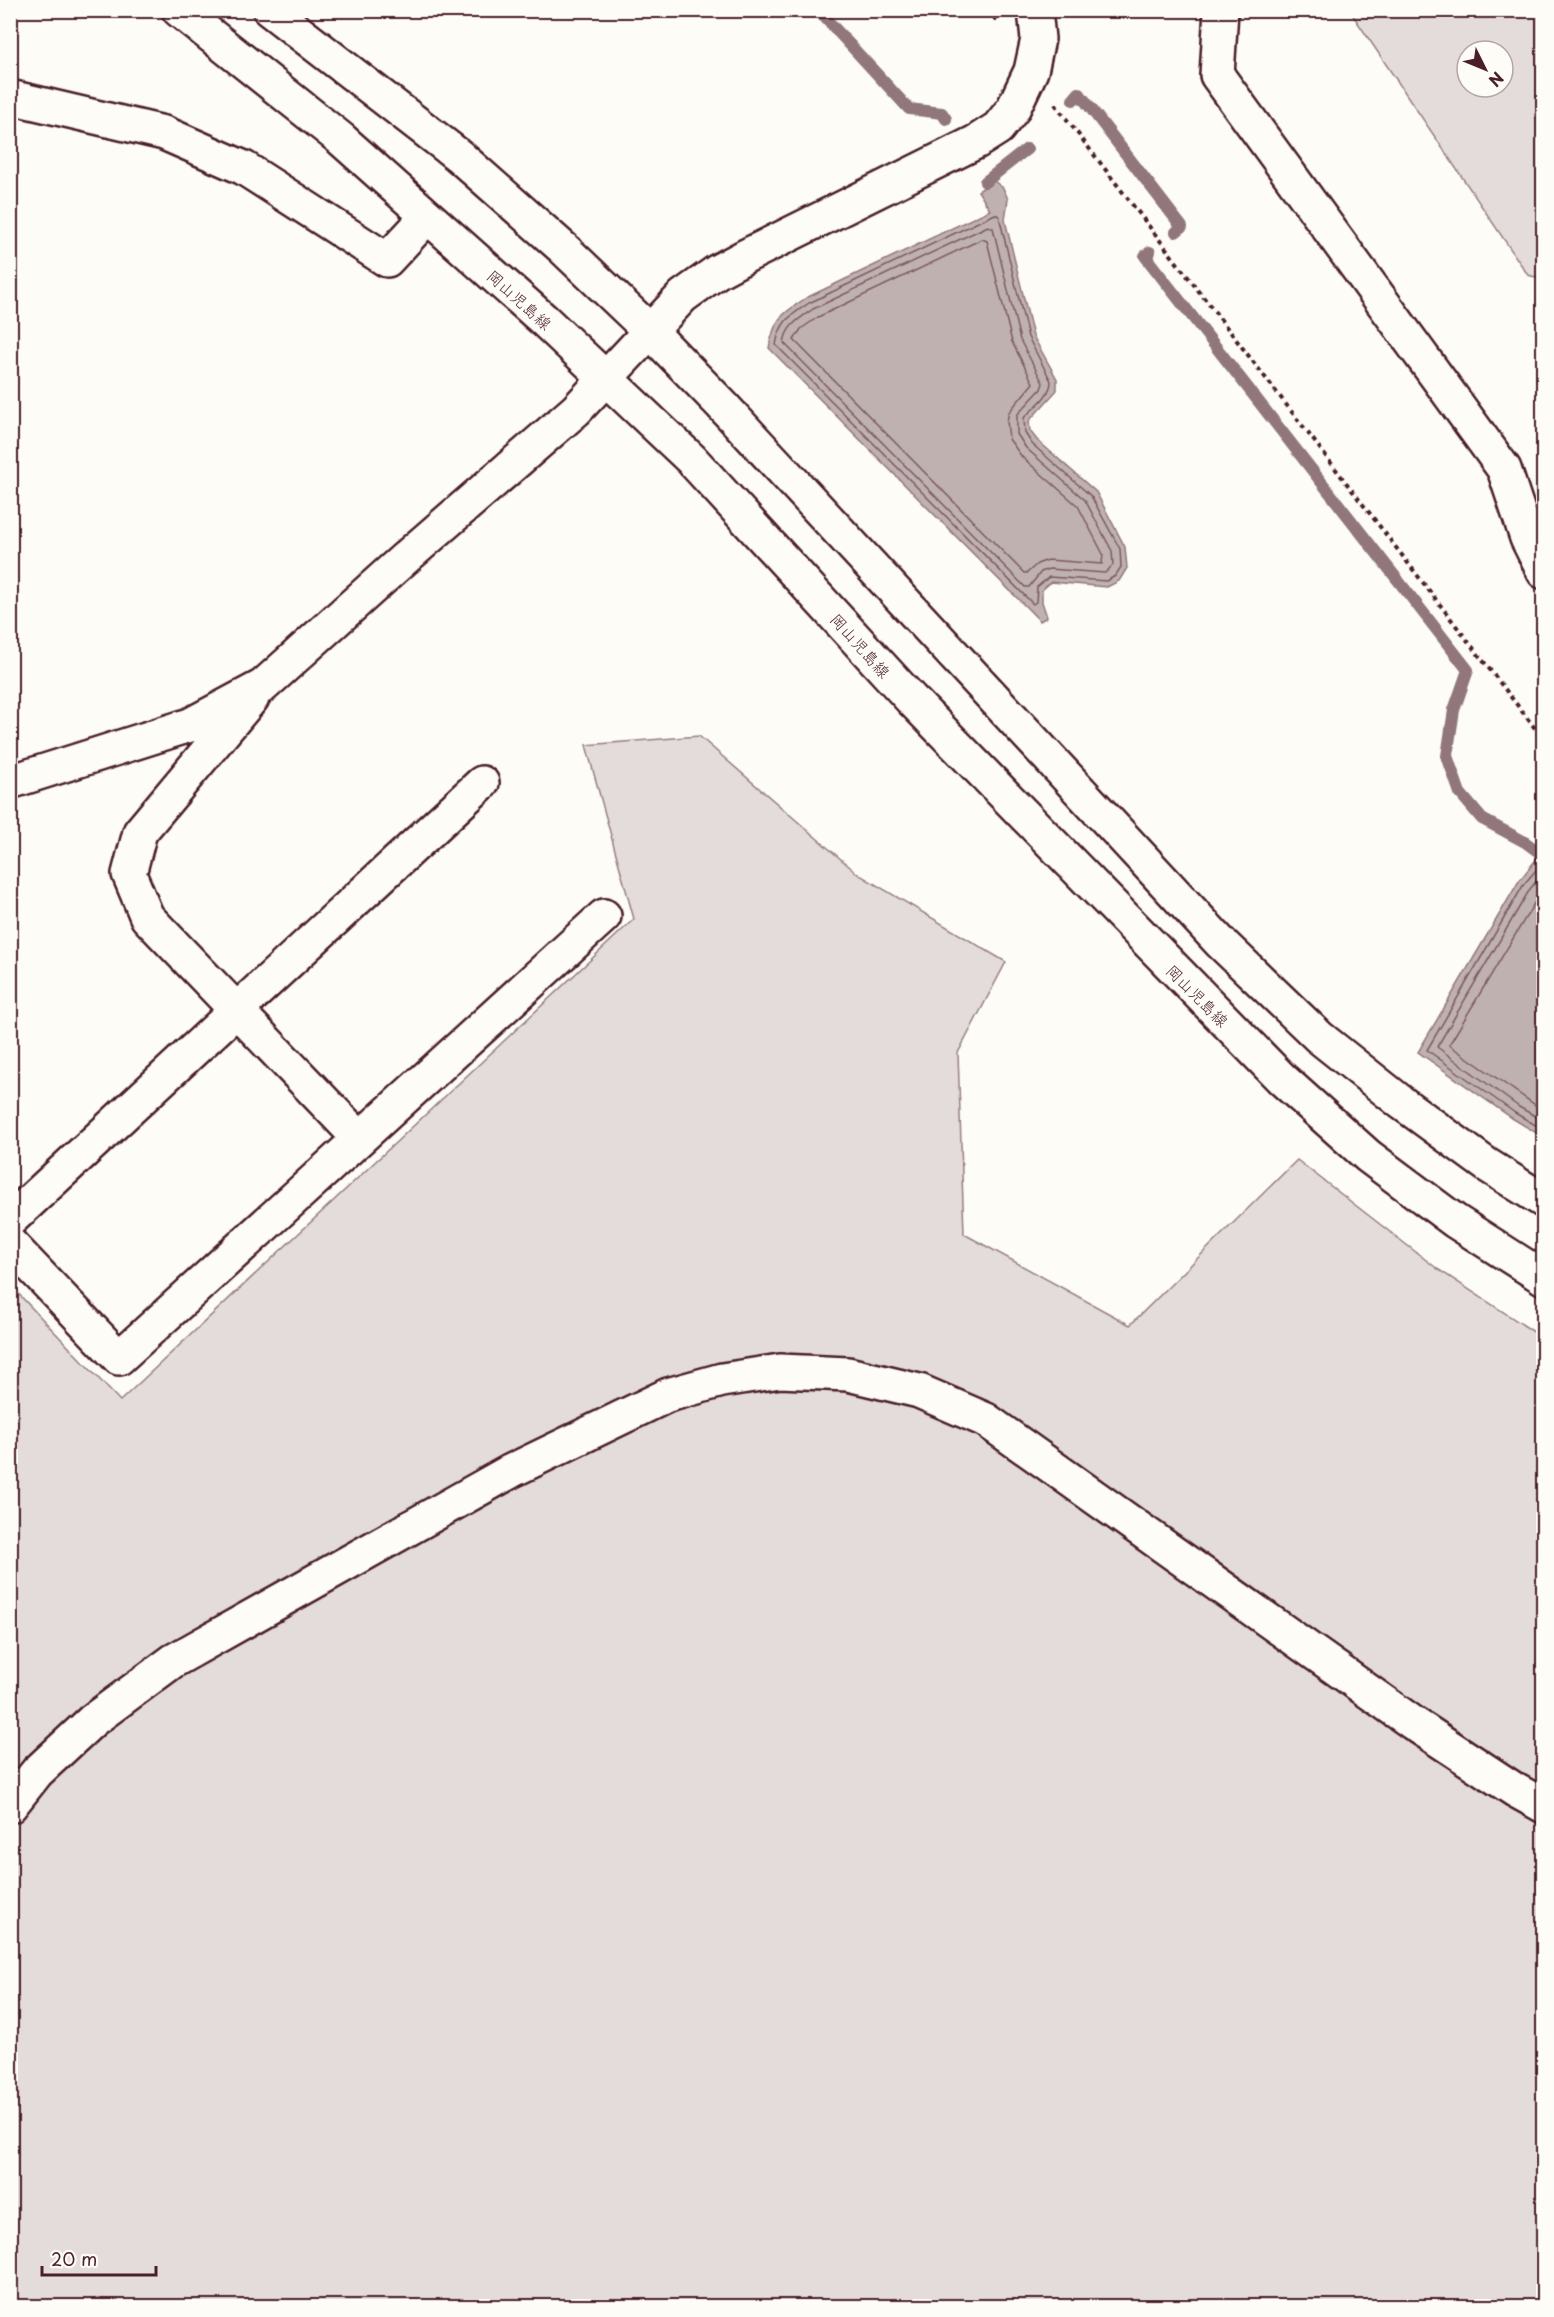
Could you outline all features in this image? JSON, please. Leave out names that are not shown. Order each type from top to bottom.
[{"type":"street","name":"岡山児島線","points":[[179,10],[341,139],[607,378],[691,459],[911,699],[1282,1079],[1368,1156],[1455,1221],[1544,1278]]},
{"type":"street","points":[[270,10],[459,156],[563,248],[650,331],[722,405],[1228,950],[1319,1037],[1402,1104],[1487,1165],[1544,1201]]},
{"type":"street","points":[[359,1138],[147,917],[129,874],[140,832],[263,686],[403,560],[559,426],[683,296],[718,271],[983,138],[998,128],[1013,109],[1031,71],[1038,39],[1035,10]]},
{"type":"street","points":[[1221,10],[1217,75],[1504,469],[1527,538],[1544,573]]},
{"type":"street","points":[[10,97],[164,133],[234,163],[387,260],[427,217]]},
{"type":"street","points":[[10,782],[190,725],[263,686]]},
{"type":"street","points":[[10,1220],[482,783]]},
{"type":"street","points":[[10,1244],[119,1358],[604,916]]},
{"type":"street","points":[[10,1806],[37,1772],[93,1720],[173,1661],[511,1471],[619,1417],[679,1392],[722,1380],[780,1371],[848,1374],[919,1391],[986,1420],[1413,1723],[1515,1790],[1544,1806]]},
{"type":"path","points":[[1031,71],[1544,740]]},
{"type":"shaded area","points":[[1350,11],[1543,11],[1543,279],[1528,275]]},
{"type":"shaded area","points":[[699,736],[858,874],[1006,962],[958,1053],[964,1234],[1130,1325],[1297,1160],[1439,1270],[1543,1338],[1543,2306],[11,2306],[10,1285],[120,1401],[634,919],[586,745]]},
{"type":"water","points":[[994,181],[1003,188],[1008,199],[1005,220],[1033,336],[1057,379],[1057,390],[1029,421],[1030,431],[1037,440],[1096,492],[1125,547],[1127,568],[1119,581],[1107,587],[1051,582],[1042,590],[1042,602],[1047,617],[1040,621],[769,348],[780,318],[806,298],[990,210],[978,191]]},
{"type":"water","points":[[1543,851],[1543,1137],[1418,1052],[1519,881]]},
{"type":"waterway","points":[[818,10],[909,109],[942,113],[946,119]]},
{"type":"waterway","points":[[1073,100],[1079,93],[1182,227],[1176,232]]},
{"type":"waterway","points":[[985,182],[1027,149]]},
{"type":"waterway","points":[[1150,252],[1145,256],[1468,670],[1454,710],[1447,756],[1460,793],[1482,819],[1525,842],[1544,856]]}]
